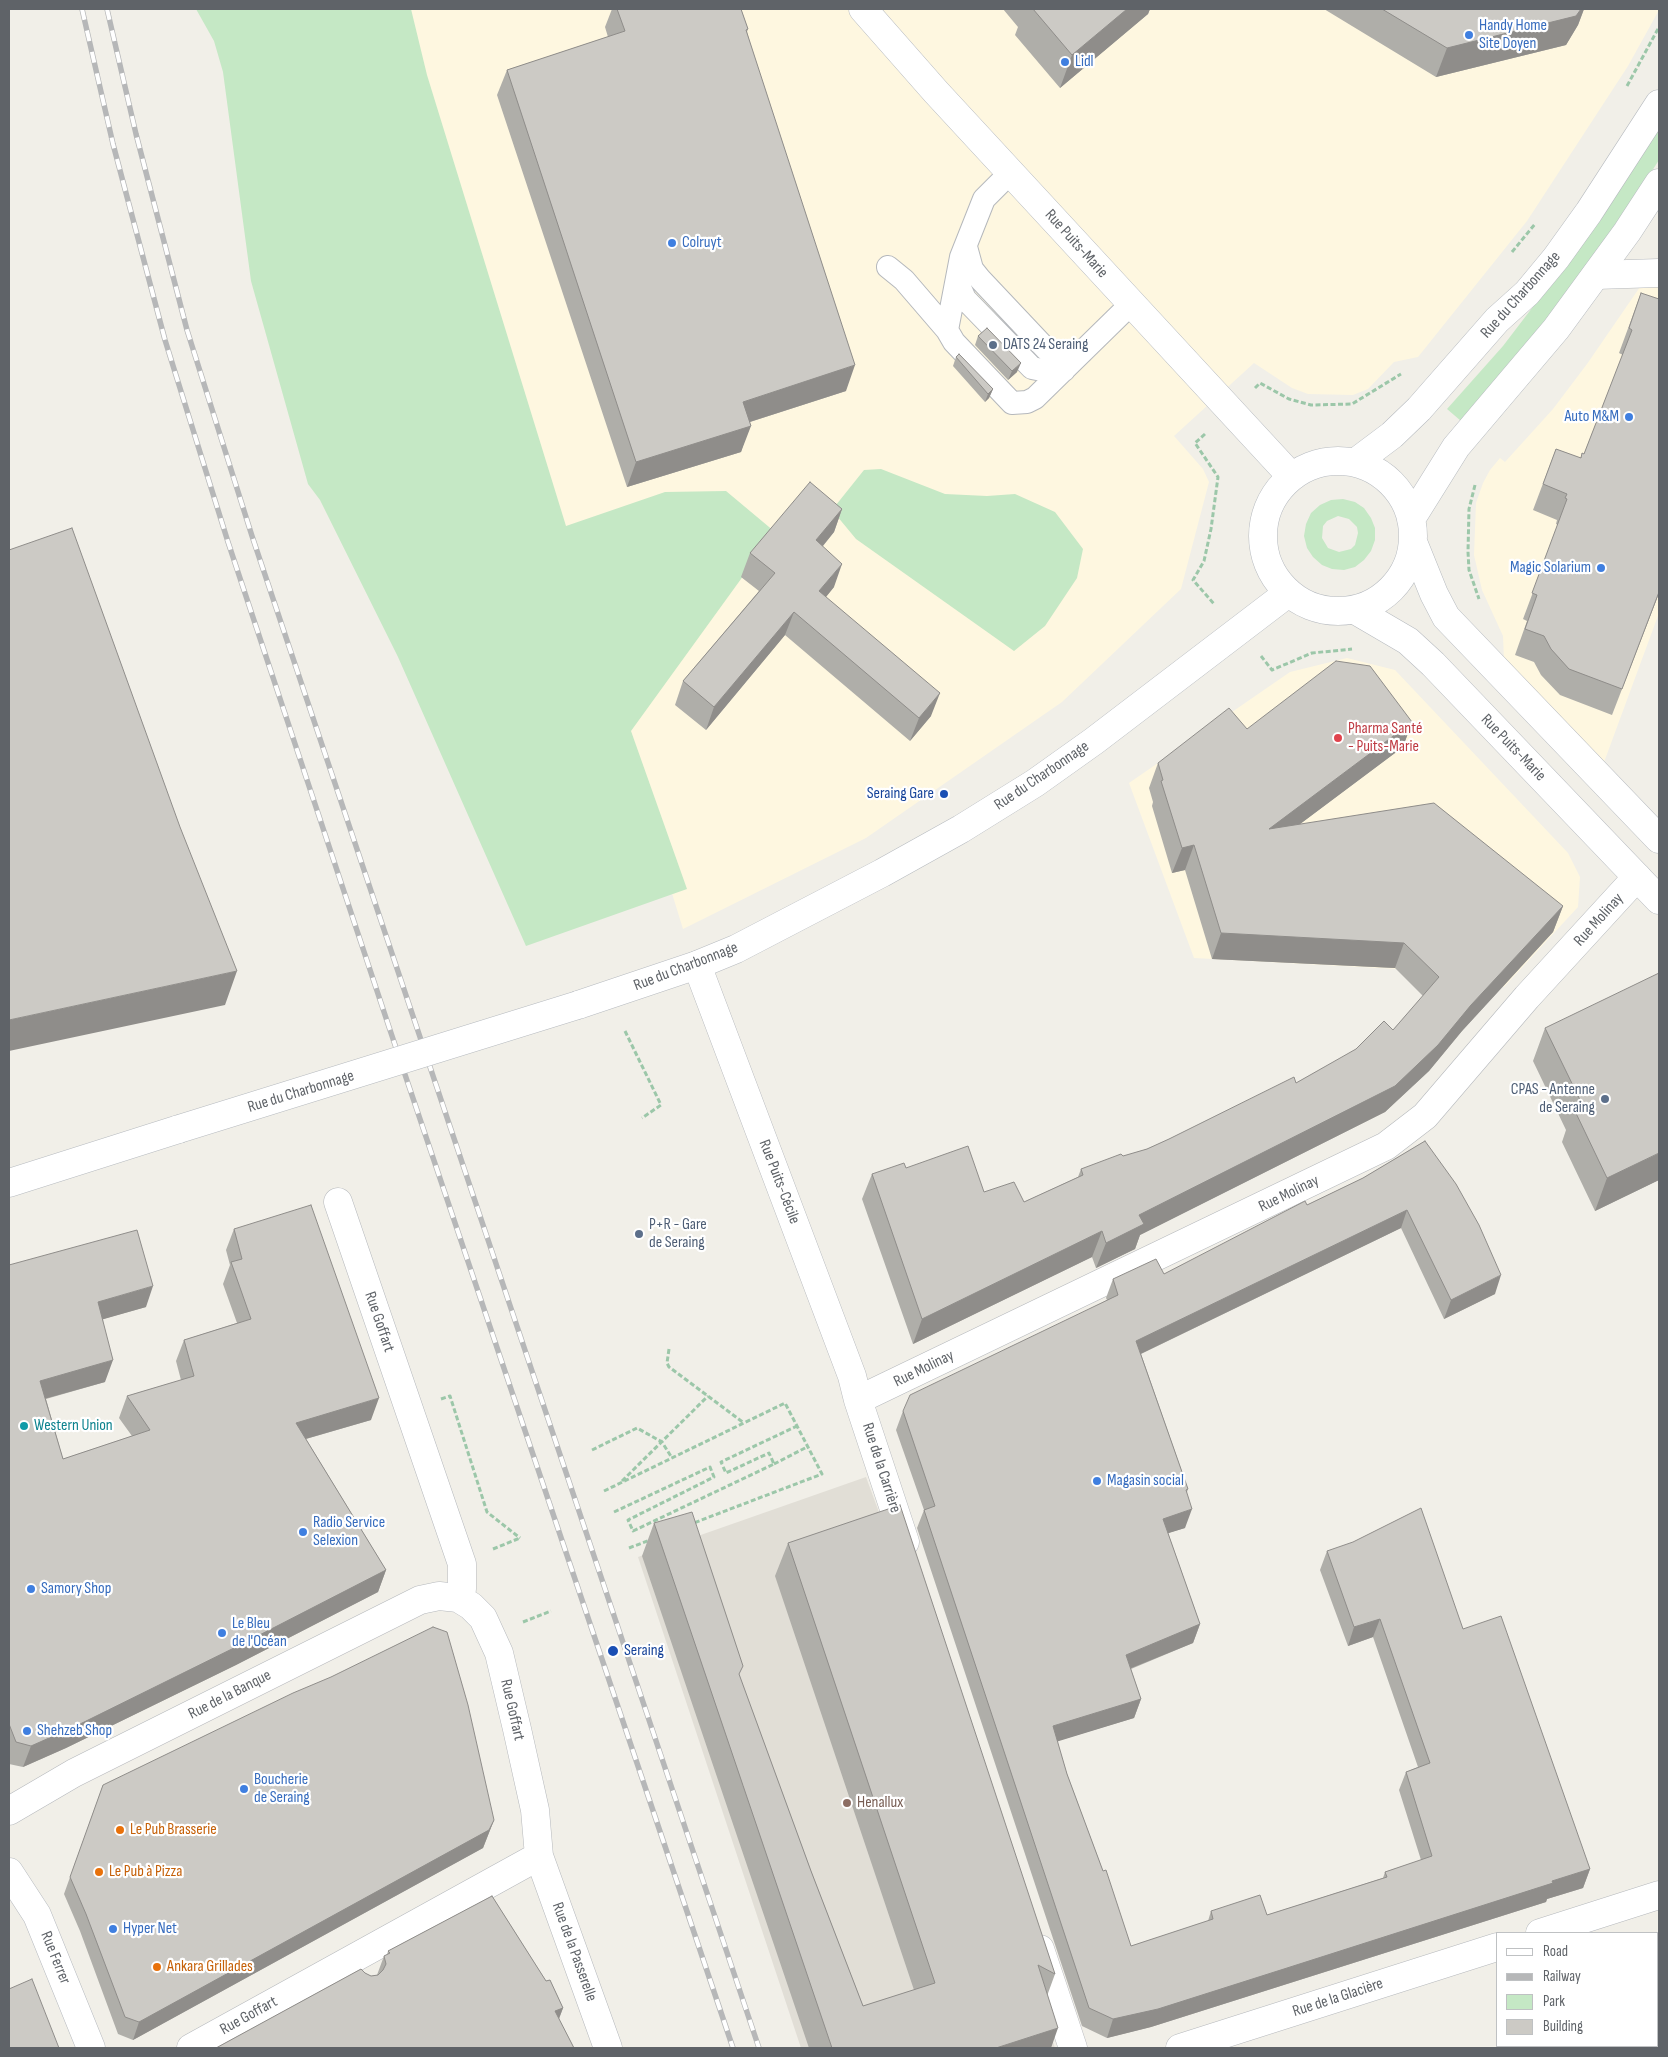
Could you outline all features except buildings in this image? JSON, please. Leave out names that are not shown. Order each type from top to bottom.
[{"type":"street","name":"Rue Puits-Marie","points":[[863,9],[930,85],[1291,476]]},
{"type":"street","name":"Rue du Charbonnage","points":[[1356,462],[1392,435],[1418,409],[1497,320],[1527,293],[1578,228],[1659,104]]},
{"type":"street","points":[[1659,183],[1596,275],[1524,368],[1456,447],[1412,530],[1408,565],[1403,577],[1377,601],[1355,610],[1331,612],[1308,606],[1288,593],[1274,576],[1265,556],[1262,534],[1266,512],[1276,493],[1291,476],[1322,462],[1356,462],[1381,474],[1400,493],[1412,530],[1434,594],[1446,617],[1659,839]]},
{"type":"street","points":[[1596,275],[1659,273]]},
{"type":"street","name":"Rue du Charbonnage","points":[[9,1183],[578,1005],[697,965],[736,949],[882,873],[961,829],[1026,788],[1094,742],[1288,593]]},
{"type":"street","name":"Rue Puits-Marie","points":[[1355,610],[1408,641],[1659,900]]},
{"type":"street","name":"Rue Molinay","points":[[858,1400],[1337,1172],[1386,1146],[1424,1116],[1527,997],[1637,877]]},
{"type":"street","name":"Rue Puits-Cécile","points":[[697,965],[852,1376],[858,1400]]},
{"type":"street","name":"Rue Goffart","points":[[191,2048],[358,1965],[540,1856],[535,1810],[499,1653],[483,1618],[471,1606],[458,1598],[462,1584],[462,1564],[338,1202]]},
{"type":"street","name":"Rue de la Carrière","points":[[858,1400],[912,1561]]},
{"type":"street","name":"Rue de la Banque","points":[[9,1811],[74,1773],[404,1607],[420,1600],[440,1596],[458,1598]]},
{"type":"street","name":"Rue de la Passerelle","points":[[540,1856],[608,2048]]},
{"type":"street","name":"Rue Ferrer","points":[[9,1872],[37,1915],[91,2048]]},
{"type":"street","points":[[1543,1932],[1659,1895]]},
{"type":"street","points":[[1031,1921],[1073,2048]]},
{"type":"street","name":"Rue de la Glacière","points":[[1180,2048],[1496,1947]]},
{"type":"lane","points":[[949,322],[961,257],[984,200],[1010,172]]},
{"type":"lane","points":[[966,247],[972,269],[1046,349],[1055,353],[1065,354],[1082,352]]},
{"type":"lane","points":[[888,266],[949,322],[962,328],[1018,388],[1025,391],[1045,389],[1131,304]]},
{"type":"lane","points":[[957,281],[965,299],[1032,368],[1047,372],[1064,370]]},
{"type":"path","points":[[1626,87],[1659,27]]},
{"type":"path","points":[[1507,260],[1537,221]]},
{"type":"path","points":[[1260,383],[1289,399],[1311,405],[1352,404],[1404,372]]},
{"type":"path","points":[[1193,580],[1204,561],[1212,529],[1218,477],[1196,443]]},
{"type":"path","points":[[1476,480],[1469,508],[1468,552],[1469,570],[1480,600]]},
{"type":"path","points":[[1272,670],[1312,653],[1331,650],[1360,651]]},
{"type":"path","points":[[625,1031],[661,1105],[642,1118]]},
{"type":"path","points":[[669,1349],[667,1363],[669,1367],[744,1423]]},
{"type":"path","points":[[438,1400],[450,1396],[487,1512],[520,1538],[497,1547]]},
{"type":"path","points":[[619,1484],[708,1396]]},
{"type":"path","points":[[604,1491],[785,1402],[822,1474],[684,1527]]},
{"type":"path","points":[[774,1464],[769,1453],[726,1473],[721,1462],[797,1426]]},
{"type":"path","points":[[592,1450],[637,1428],[662,1442],[672,1458]]},
{"type":"path","points":[[614,1512],[710,1467],[714,1477],[628,1520],[633,1531],[807,1447]]},
{"type":"path","points":[[629,1548],[657,1537]]},
{"type":"shaded area","points":[[409,9],[1659,10],[1628,66],[1527,221],[1418,357],[1394,362],[1368,389],[1353,395],[1308,394],[1292,388],[1254,363],[1174,436],[1203,469],[1209,482],[1181,589],[1062,702],[866,838],[683,929],[443,150]]},
{"type":"shaded area","points":[[1659,286],[1659,613],[1603,765],[1504,660],[1503,636],[1482,590],[1474,555],[1476,503],[1490,470],[1500,458],[1505,462],[1553,409],[1587,364],[1640,287]]},
{"type":"shaded area","points":[[1347,658],[1395,670],[1568,853],[1580,877],[1578,907],[1504,987],[1502,985],[1416,970],[1194,958],[1129,783],[1290,672]]},
{"type":"shaded area","name":"Henallux","points":[[866,1477],[1055,2048],[801,2048],[638,1557]]},
{"type":"green space","points":[[196,9],[411,9],[427,75],[566,526],[665,492],[726,491],[775,532],[631,731],[687,889],[526,946],[398,657],[320,500],[308,484],[251,281],[223,72],[214,41]]},
{"type":"green space","points":[[1659,126],[1659,160],[1628,208],[1547,320],[1461,421],[1447,409],[1503,346],[1558,274]]},
{"type":"green space","points":[[881,469],[945,494],[987,496],[1015,494],[1055,512],[1083,549],[1077,578],[1045,626],[1014,651],[856,539],[832,510],[864,470]]},
{"type":"green space","points":[[1343,499],[1355,502],[1364,508],[1375,528],[1375,540],[1371,551],[1355,567],[1344,570],[1332,569],[1322,565],[1307,548],[1304,536],[1306,524],[1311,513],[1320,505],[1331,500]],"holes":[[[1338,516],[1349,519],[1357,527],[1358,533],[1355,545],[1351,549],[1339,552],[1328,548],[1322,538],[1323,526],[1327,521]]]},
{"type":"railway","points":[[82,9],[113,144],[165,340],[228,542],[390,1030],[733,2048]]},
{"type":"railway","points":[[107,9],[136,134],[187,330],[252,536],[759,2048]]},
{"type":"place","name":"Handy Home Site Doyen","points":[[1469,35]]},
{"type":"place","name":"Lidl","points":[[1065,62]]},
{"type":"place","name":"Colruyt","points":[[672,243]]},
{"type":"place","name":"DATS 24 Seraing","points":[[993,345]]},
{"type":"place","name":"Auto M&M","points":[[1629,417]]},
{"type":"place","name":"Magic Solarium","points":[[1601,568]]},
{"type":"place","name":"Pharma Santé - Puits-Marie","points":[[1338,738]]},
{"type":"place","name":"Seraing Gare","points":[[944,794]]},
{"type":"place","name":"CPAS - Antenne de Seraing","points":[[1605,1099]]},
{"type":"place","name":"P+R - Gare de Seraing","points":[[639,1234]]},
{"type":"place","name":"Western Union","points":[[24,1426]]},
{"type":"place","name":"Magasin social","points":[[1097,1481]]},
{"type":"place","name":"Radio Service Selexion","points":[[303,1532]]},
{"type":"place","name":"Samory Shop","points":[[31,1589]]},
{"type":"place","name":"Le Bleu de l'Océan","points":[[222,1633]]},
{"type":"place","name":"Seraing","points":[[613,1651]]},
{"type":"place","name":"Shehzeb Shop","points":[[27,1731]]},
{"type":"place","name":"Boucherie de Seraing","points":[[244,1789]]},
{"type":"place","name":"Henallux","points":[[847,1803]]},
{"type":"place","name":"Le Pub Brasserie","points":[[120,1830]]},
{"type":"place","name":"Le Pub à Pizza","points":[[99,1872]]},
{"type":"place","name":"Hyper Net","points":[[113,1929]]},
{"type":"place","name":"Ankara Grillades","points":[[157,1967]]}]
